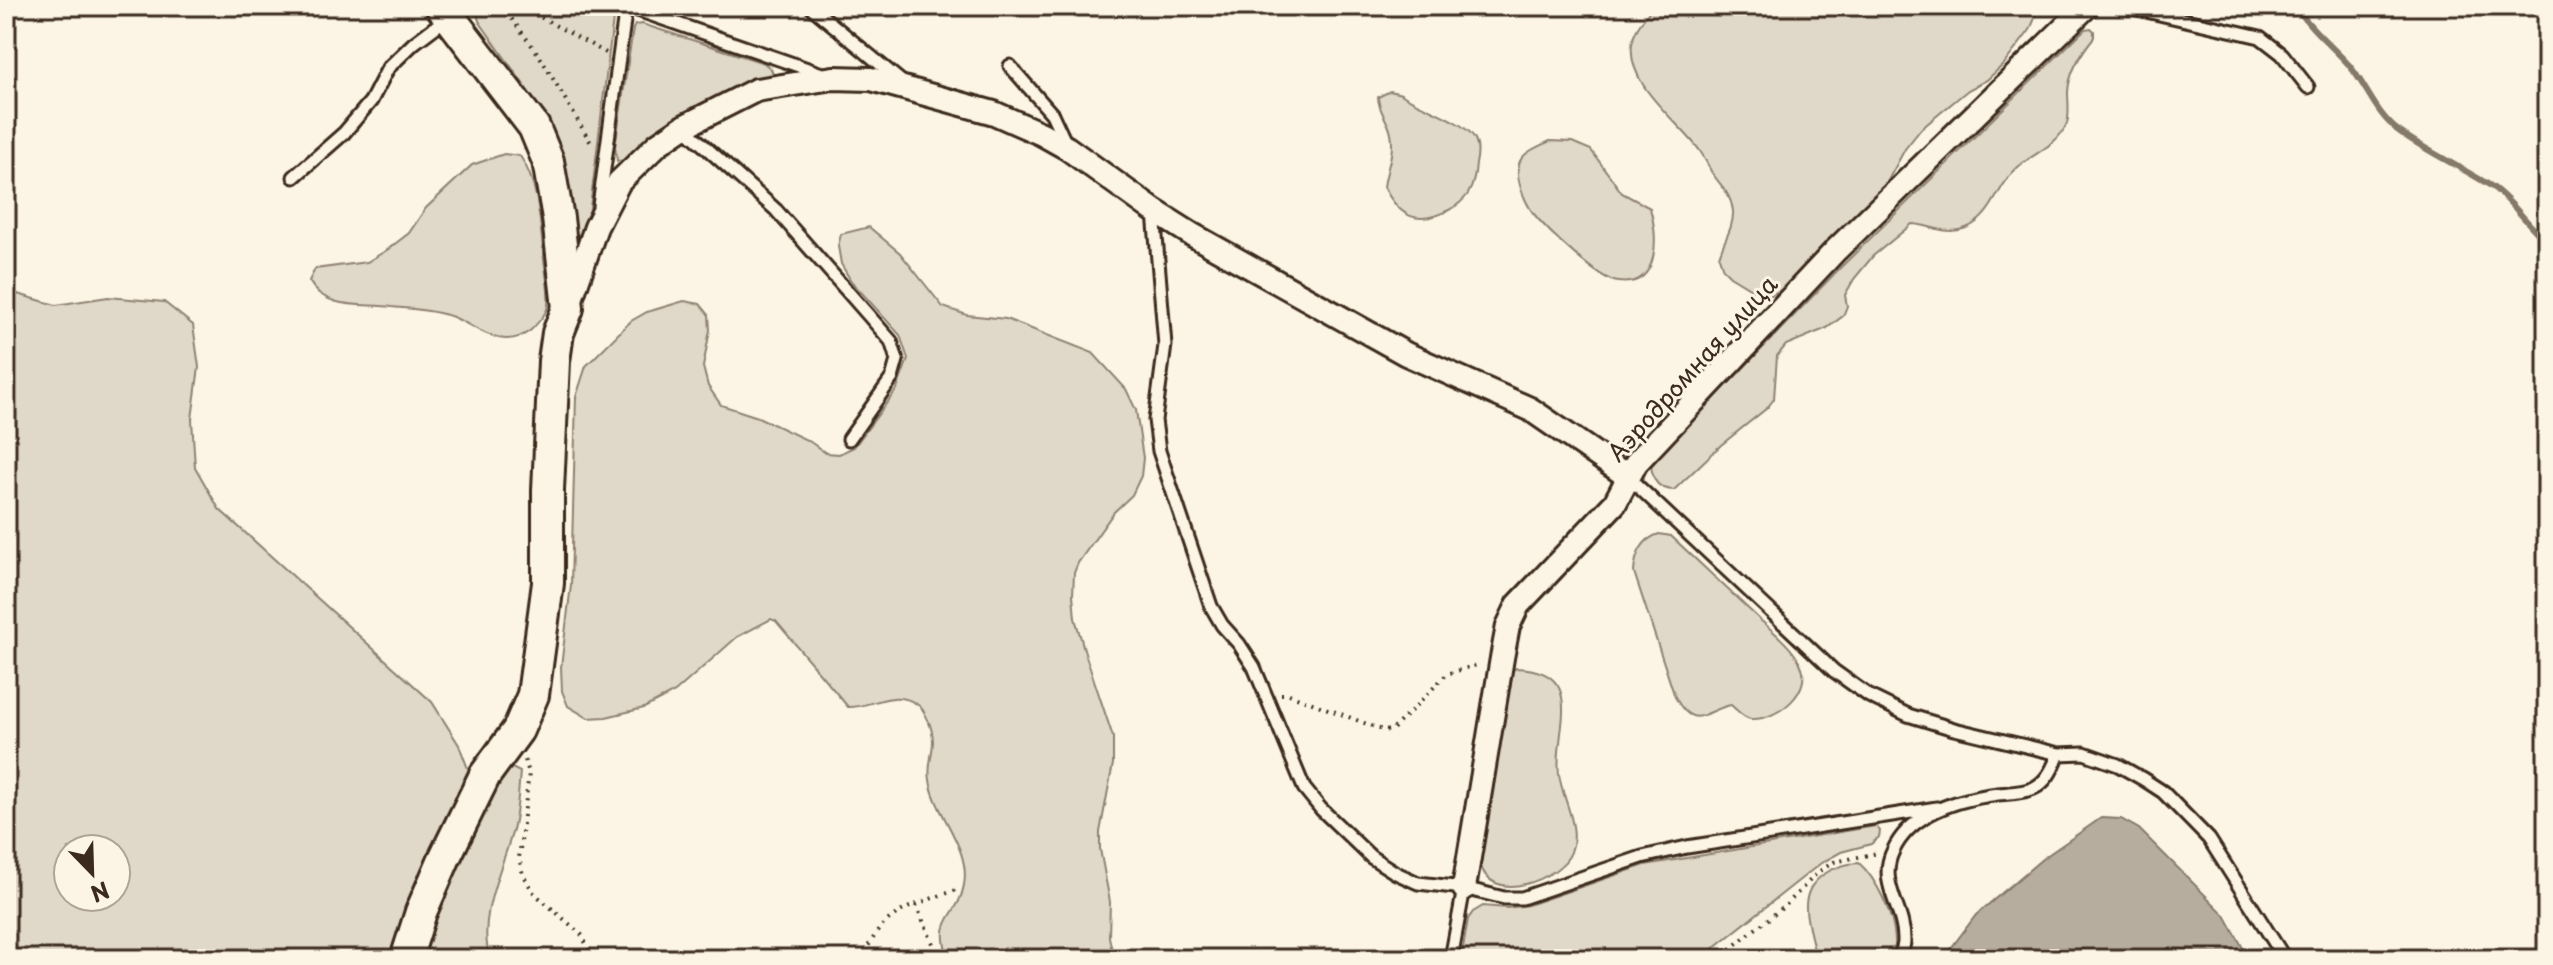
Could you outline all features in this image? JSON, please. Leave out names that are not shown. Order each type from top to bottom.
[{"type":"main road","points":[[406,959],[421,912],[451,845],[485,775],[518,730],[533,695],[548,583],[548,490],[554,361],[558,333],[568,308],[548,161],[534,127],[451,10]]},
{"type":"street","name":"Аэродромная улица","points":[[1464,888],[1508,626],[1518,605],[1615,503],[1636,463],[1836,250],[2087,6]]},
{"type":"street","points":[[568,308],[596,227],[619,182],[658,144],[683,127],[756,90],[833,78],[871,79],[994,113],[1067,148],[1153,210],[1370,336],[1530,409],[1627,476]]},
{"type":"lane","points":[[596,227],[626,6],[833,78]]},
{"type":"lane","points":[[810,6],[910,88]]},
{"type":"lane","points":[[2124,6],[2260,37],[2282,54],[2308,87]]},
{"type":"lane","points":[[294,177],[344,133],[371,101],[388,68],[451,10]]},
{"type":"lane","points":[[1010,66],[1052,114],[1067,148]]},
{"type":"lane","points":[[683,127],[776,210],[891,341],[897,360],[892,378],[849,439]]},
{"type":"lane","points":[[1153,210],[1165,345],[1155,420],[1159,451],[1211,606],[1254,667],[1304,788],[1321,809],[1371,857],[1396,873],[1418,883],[1464,888],[1504,898],[1522,898],[1642,857],[1687,847],[2032,790],[2044,782],[2059,754]]},
{"type":"lane","points":[[1627,476],[1834,671],[1869,696],[1908,715],[1954,729],[2059,754],[2084,753],[2118,765],[2163,792],[2209,839],[2285,959]]},
{"type":"lane","points":[[1899,959],[1904,941],[1890,894],[1888,874],[1892,853],[1909,830],[1937,808]]},
{"type":"lane","points":[[1451,959],[1464,888]]},
{"type":"path","points":[[502,6],[539,55],[584,127],[604,170]]},
{"type":"path","points":[[520,6],[619,61]]},
{"type":"path","points":[[1266,693],[1289,694],[1385,731],[1392,730],[1447,674],[1502,658]]},
{"type":"path","points":[[518,730],[529,773],[519,858],[523,875],[534,893],[581,934],[594,959]]},
{"type":"path","points":[[1717,959],[1786,905],[1818,872],[1834,862],[1865,854],[1892,853]]},
{"type":"path","points":[[860,959],[882,925],[916,905],[956,890]]},
{"type":"path","points":[[916,905],[940,959]]},
{"type":"shaded area","points":[[479,6],[588,6],[605,11],[613,19],[589,217],[585,230],[579,235],[574,236],[546,122],[479,21]]},
{"type":"shaded area","points":[[1653,6],[2040,6],[2030,30],[2004,64],[1921,129],[1905,149],[1885,186],[1782,290],[1769,296],[1758,293],[1723,269],[1719,257],[1732,223],[1730,200],[1700,151],[1656,102],[1638,75],[1633,60],[1633,39]]},
{"type":"shaded area","points":[[642,24],[764,63],[773,74],[710,103],[627,160],[617,161],[615,147],[633,29],[635,25]]},
{"type":"shaded area","points":[[2091,28],[2094,37],[2073,70],[2068,92],[2068,119],[2058,138],[2017,168],[1975,223],[1952,231],[1912,224],[1873,256],[1845,295],[1847,306],[1843,316],[1827,328],[1786,345],[1777,356],[1774,399],[1767,408],[1721,445],[1674,490],[1658,484],[1651,467],[1655,459],[1842,266],[2085,29]]},
{"type":"shaded area","points":[[1390,91],[1452,120],[1470,132],[1476,142],[1477,157],[1470,190],[1457,205],[1438,215],[1419,218],[1403,212],[1384,187],[1392,141],[1378,97]]},
{"type":"shaded area","points":[[1550,141],[1572,142],[1591,150],[1622,193],[1650,208],[1655,244],[1649,268],[1642,277],[1632,282],[1618,282],[1598,273],[1533,213],[1521,188],[1518,167],[1525,154]]},
{"type":"shaded area","points":[[504,154],[520,156],[526,166],[539,213],[548,305],[531,330],[511,339],[501,338],[439,313],[346,304],[325,297],[309,281],[315,269],[367,262],[387,250],[409,233],[426,208],[472,165]]},
{"type":"shaded area","points":[[869,227],[900,253],[943,307],[967,315],[1006,319],[1093,353],[1126,389],[1136,410],[1143,458],[1141,476],[1132,495],[1114,512],[1078,563],[1074,573],[1073,595],[1075,618],[1113,737],[1113,764],[1100,832],[1100,849],[1110,902],[1109,937],[1114,959],[949,959],[945,926],[961,896],[965,871],[958,844],[933,793],[929,772],[933,738],[925,713],[918,705],[901,698],[848,707],[776,621],[771,619],[737,637],[675,692],[644,708],[588,718],[568,706],[562,691],[561,667],[571,585],[576,397],[586,366],[631,321],[647,312],[684,301],[700,304],[709,315],[710,330],[703,367],[708,386],[721,405],[758,417],[809,441],[826,453],[839,454],[854,447],[897,389],[908,359],[900,335],[851,281],[841,264],[838,246],[841,234]]},
{"type":"shaded area","points":[[6,287],[14,293],[56,305],[108,297],[164,302],[193,325],[199,367],[192,419],[195,467],[219,509],[432,702],[459,745],[470,774],[409,904],[391,959],[6,959]]},
{"type":"shaded area","points":[[1659,534],[1671,536],[1796,656],[1803,673],[1802,683],[1798,693],[1782,709],[1772,715],[1751,719],[1731,705],[1700,716],[1688,714],[1682,708],[1675,697],[1634,572],[1640,548]]},
{"type":"shaded area","points":[[1516,668],[1539,671],[1553,680],[1561,692],[1559,774],[1574,833],[1571,852],[1565,862],[1541,879],[1510,886],[1497,884],[1486,876],[1480,862],[1511,672]]},
{"type":"shaded area","points":[[512,768],[520,772],[517,811],[488,911],[486,928],[490,959],[420,959],[435,913],[495,780]]},
{"type":"shaded area","points":[[2101,818],[2121,819],[2139,829],[2225,915],[2249,959],[1943,959],[1976,915],[2042,859]]},
{"type":"shaded area","points":[[1876,826],[1880,831],[1879,837],[1871,844],[1841,852],[1821,863],[1700,959],[1461,959],[1468,919],[1483,906],[1507,908],[1528,905],[1645,865]]},
{"type":"shaded area","points":[[1859,863],[1872,878],[1888,909],[1895,942],[1891,959],[1815,959],[1806,914],[1810,889],[1831,870]]},
{"type":"waterway","points":[[2296,6],[2314,30],[2349,65],[2376,107],[2396,129],[2491,186],[2547,242]]}]
